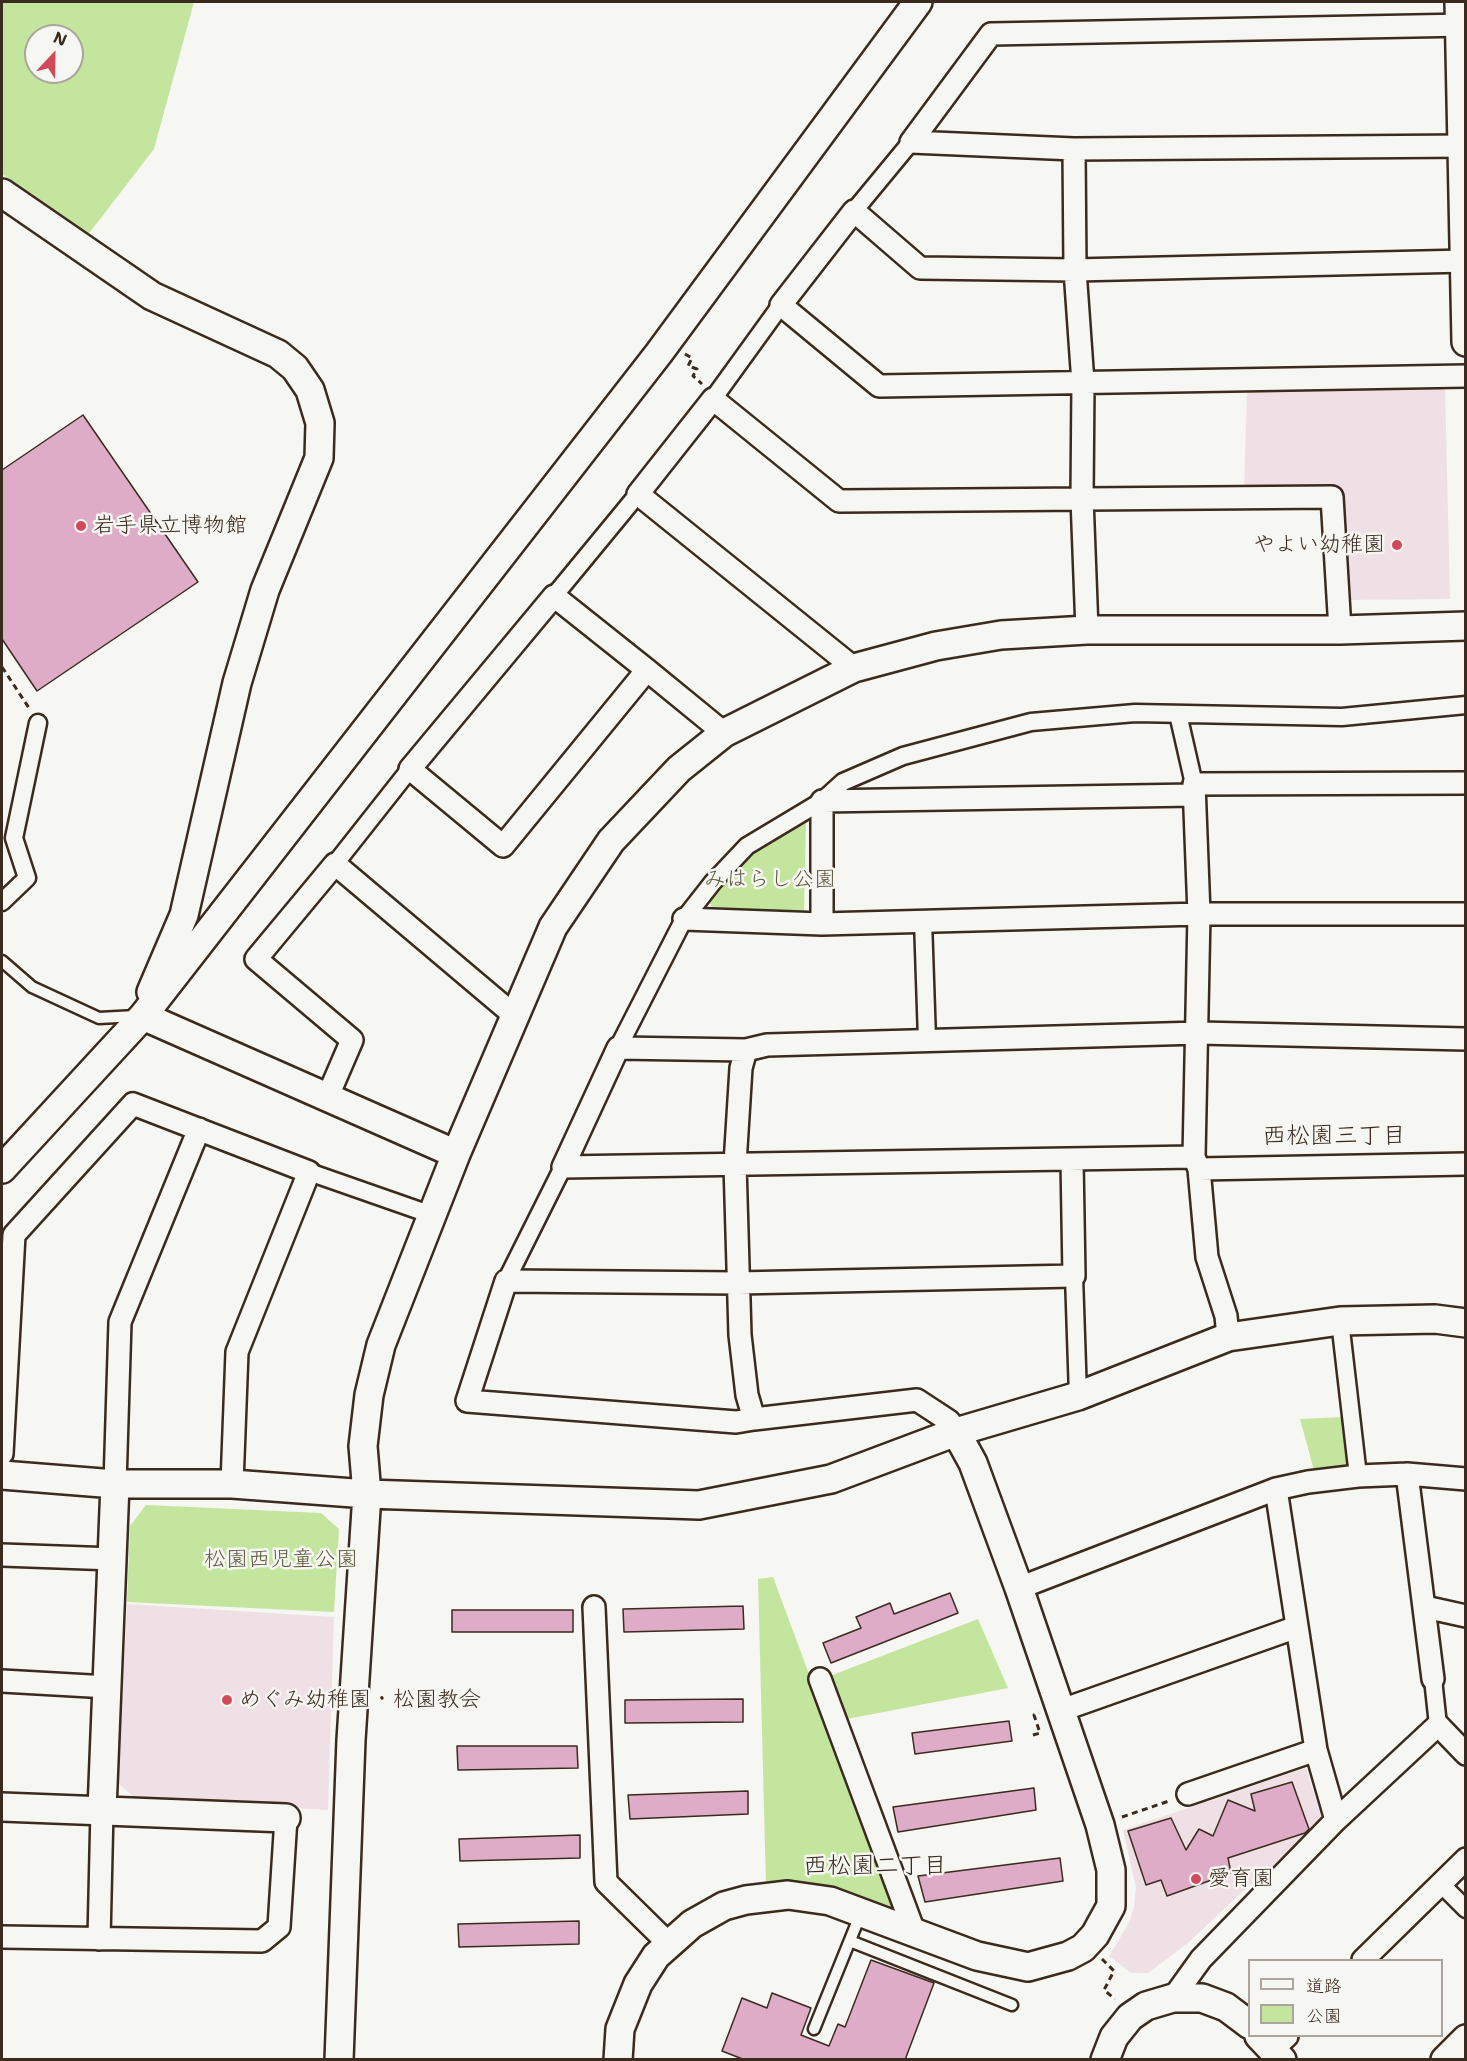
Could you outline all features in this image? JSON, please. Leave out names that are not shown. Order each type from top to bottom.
[{"type":"street","points":[[2,1169],[143,1016],[659,353],[918,2]]},
{"type":"street","points":[[327,1098],[352,1040],[256,959],[638,494],[713,399],[781,305],[911,142],[991,34],[1462,17],[1466,342]]},
{"type":"street","points":[[911,142],[1074,149],[1463,146]]},
{"type":"street","points":[[1074,149],[1075,270],[1083,383],[1082,498],[1086,630]]},
{"type":"street","points":[[2,193],[152,296],[278,354],[295,368],[310,390],[320,423],[319,458],[265,590],[237,683],[184,915],[161,965],[143,1016]]},
{"type":"street","points":[[854,211],[920,268],[1075,270],[1465,261]]},
{"type":"street","points":[[781,305],[879,386],[1466,376]]},
{"type":"street","points":[[713,399],[839,501],[1332,497],[1340,630]]},
{"type":"street","points":[[638,494],[854,668]]},
{"type":"street","points":[[554,596],[724,733]]},
{"type":"street","points":[[339,2060],[351,1740],[367,1494],[363,1446],[369,1395],[381,1345],[432,1215],[553,927],[611,841],[679,769],[724,733],[854,668],[936,646],[990,637],[1086,630],[1340,630],[1466,626]]},
{"type":"street","points":[[410,769],[503,846],[647,670]]},
{"type":"street","points":[[618,2060],[620,2030],[638,1984],[656,1956],[668,1943],[709,1914],[746,1900],[788,1895],[807,1896],[861,1912],[977,1956],[1028,1967],[1068,1956],[1083,1948],[1095,1935],[1111,1906],[1111,1870],[1100,1825],[1062,1710],[973,1463],[949,1420],[917,1400],[736,1422],[467,1401],[506,1281],[563,1167],[618,1048],[684,920],[713,882],[747,846],[822,801],[843,782],[903,756],[1031,722],[1135,713],[1342,717],[1466,705]]},
{"type":"street","points":[[1178,714],[1194,790],[1199,914],[1196,1163],[1207,1257],[1226,1316],[1228,1337]]},
{"type":"street","points":[[2,902],[27,878],[14,838],[38,723]]},
{"type":"street","points":[[822,801],[1466,783]]},
{"type":"street","points":[[822,801],[822,924]]},
{"type":"street","points":[[335,864],[515,1016]]},
{"type":"street","points":[[684,920],[822,924],[1199,914],[1466,914]]},
{"type":"street","points":[[923,920],[927,1041]]},
{"type":"street","points":[[143,1016],[456,1154]]},
{"type":"street","points":[[618,1048],[746,1050],[767,1045],[1199,1033],[1466,1039]]},
{"type":"street","points":[[746,1050],[741,1068],[735,1164],[740,1335],[747,1395],[754,1419]]},
{"type":"street","points":[[2,1454],[4,1367],[14,1235],[133,1104],[309,1172],[432,1215]]},
{"type":"street","points":[[99,1939],[102,1810],[114,1559],[120,1322],[199,1129]]},
{"type":"street","points":[[563,1167],[1072,1160],[1466,1164]]},
{"type":"street","points":[[1072,1160],[1078,1396]]},
{"type":"street","points":[[232,1484],[237,1352],[309,1172]]},
{"type":"street","points":[[506,1281],[738,1283],[1074,1276]]},
{"type":"street","points":[[2,1475],[115,1484],[232,1484],[367,1494],[699,1505],[831,1479],[956,1432],[1078,1396],[1228,1337],[1340,1321],[1435,1319],[1466,1323]]},
{"type":"street","points":[[1340,1321],[1358,1476]]},
{"type":"street","points":[[1407,1474],[1438,1725],[1466,1755]]},
{"type":"street","points":[[1019,1588],[1276,1489],[1308,1482],[1358,1476],[1407,1474],[1466,1479]]},
{"type":"street","points":[[1276,1489],[1316,1750],[1336,1820]]},
{"type":"street","points":[[2,1555],[114,1559]]},
{"type":"street","points":[[594,1607],[606,1882],[668,1943]]},
{"type":"street","points":[[1425,1607],[1466,1616]]},
{"type":"street","points":[[1062,1710],[1297,1627]]},
{"type":"street","points":[[820,1679],[915,1934]]},
{"type":"street","points":[[2,1681],[108,1687]]},
{"type":"street","points":[[1173,1998],[1202,1959],[1336,1820],[1438,1725]]},
{"type":"street","points":[[1188,1794],[1316,1750]]},
{"type":"street","points":[[2,1807],[286,1818],[279,1927],[262,1941],[2,1937]]},
{"type":"street","points":[[1364,1959],[1466,1859]]},
{"type":"street","points":[[1441,1884],[1466,1909]]},
{"type":"street","points":[[1105,2060],[1114,2037],[1130,2018],[1146,2007],[1173,1998],[1202,1998],[1226,2007],[1248,2024]]},
{"type":"street","points":[[1446,2060],[1466,2039]]},
{"type":"lane","points":[[2,961],[32,987],[99,1018],[143,1016]]},
{"type":"lane","points":[[814,2029],[861,1912]]},
{"type":"lane","points":[[850,1941],[1012,2005]]},
{"type":"path","points":[[659,353],[678,364],[685,354],[692,358],[688,366],[697,369],[693,376],[704,386],[701,390],[713,399]]},
{"type":"path","points":[[2,668],[38,723]]},
{"type":"path","points":[[1100,1825],[1188,1794]]},
{"type":"path","points":[[1083,1948],[1097,1954],[1114,1971],[1104,1990],[1113,1999],[1119,1997]]},
{"type":"shaded area","name":"やよい幼稚園","points":[[1445,388],[1450,599],[1347,600],[1342,491],[1244,489],[1247,392]]},
{"type":"shaded area","name":"めぐみ幼稚園・松園教会","points":[[127,1604],[334,1617],[328,1810],[136,1799],[118,1783]]},
{"type":"shaded area","name":"愛育園","points":[[1306,1768],[1323,1823],[1241,1893],[1188,1943],[1148,1973],[1131,1973],[1109,1956],[1129,1923],[1134,1907],[1136,1888],[1123,1830]]},
{"type":"green space","points":[[2,2],[194,2],[154,149],[87,236],[2,174]]},
{"type":"green space","name":"みはらし公園","points":[[806,819],[804,912],[715,912],[706,897],[748,856]]},
{"type":"green space","points":[[1345,1417],[1351,1470],[1315,1474],[1300,1419]]},
{"type":"green space","name":"松園西児童公園","points":[[146,1505],[321,1513],[339,1529],[334,1612],[127,1602],[130,1526]]},
{"type":"green space","points":[[773,1577],[855,1798],[893,1911],[825,1886],[790,1883],[766,1885],[758,1579]]},
{"type":"green space","points":[[978,1619],[1008,1688],[847,1719],[830,1676]]},
{"type":"building","name":"岩手県立博物館","points":[[83,415],[198,582],[37,691],[2,639],[2,470]]},
{"type":"building","points":[[950,1593],[958,1613],[831,1663],[823,1643],[861,1628],[856,1617],[890,1603],[894,1614]]},
{"type":"building","points":[[743,1606],[744,1629],[624,1632],[623,1609]]},
{"type":"building","points":[[452,1610],[573,1610],[573,1632],[452,1632]]},
{"type":"building","points":[[743,1699],[743,1722],[625,1723],[625,1700]]},
{"type":"building","points":[[1009,1721],[1012,1741],[915,1754],[912,1733]]},
{"type":"building","points":[[457,1746],[577,1746],[578,1768],[458,1770]]},
{"type":"building","points":[[1292,1782],[1309,1829],[1305,1833],[1228,1858],[1231,1873],[1167,1896],[1161,1880],[1146,1885],[1128,1831],[1171,1818],[1186,1850],[1199,1829],[1213,1836],[1228,1800],[1255,1811],[1251,1794]]},
{"type":"building","points":[[1034,1788],[1036,1810],[898,1832],[893,1807]]},
{"type":"building","points":[[748,1791],[748,1814],[630,1819],[628,1795]]},
{"type":"building","points":[[580,1835],[580,1858],[460,1861],[459,1839]]},
{"type":"building","points":[[1060,1858],[1063,1881],[925,1902],[918,1876]]},
{"type":"building","points":[[579,1921],[579,1944],[459,1947],[458,1924]]},
{"type":"building","points":[[871,1960],[934,1983],[905,2060],[745,2060],[722,2051],[742,1998],[767,2008],[772,1993],[811,2008],[801,2035],[829,2046],[838,2024],[845,2027]]},
{"type":"place","name":"岩手県立博物館","points":[[81,526]]},
{"type":"place","name":"やよい幼稚園","points":[[1397,545]]},
{"type":"place","name":"めぐみ幼稚園・松園教会","points":[[227,1700]]},
{"type":"place","name":"愛育園","points":[[1196,1879]]},
{"type":"district","name":"西松園三丁目","points":[[1334,1137]]},
{"type":"district","name":"西松園二丁目","points":[[875,1867]]}]
